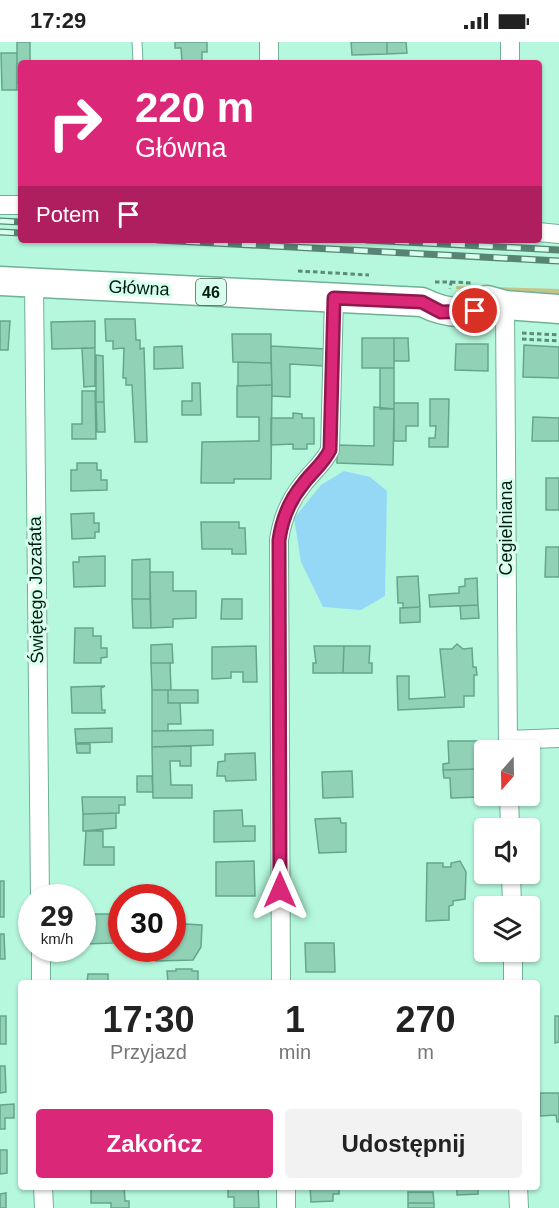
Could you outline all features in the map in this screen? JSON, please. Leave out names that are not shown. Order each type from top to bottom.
[{"type":"main road","name":"Główna","points":[[0,281],[422,302],[441,312],[475,311],[506,305],[559,309]]},
{"type":"street","points":[[269,42],[269,60]]},
{"type":"street","points":[[510,42],[510,60]]},
{"type":"street","points":[[0,205],[18,205]]},
{"type":"street","points":[[542,232],[559,234]]},
{"type":"street","name":"Świętego Jozafata","points":[[34,282],[40,884]]},
{"type":"street","points":[[282,980],[279,540],[281,521],[292,498],[324,462],[330,450],[334,298]]},
{"type":"street","name":"Cegielniana","points":[[506,305],[508,740]]},
{"type":"street","points":[[540,741],[559,738]]},
{"type":"street","points":[[41,962],[41,980]]},
{"type":"street","points":[[513,962],[513,980]]},
{"type":"street","points":[[43,1190],[44,1208]]},
{"type":"street","points":[[286,1190],[286,1208]]},
{"type":"street","points":[[518,1190],[519,1208]]},
{"type":"lane","points":[[137,42],[138,60]]},
{"type":"path","points":[[518,349],[519,333],[559,335]]},
{"type":"path","points":[[519,339],[559,341]]},
{"type":"shaded area","points":[[456,286],[559,289],[559,295],[456,289]]},
{"type":"water","points":[[344,471],[370,477],[387,491],[385,596],[361,610],[323,607],[301,562],[294,518],[321,485]]},
{"type":"building","points":[[17,42],[30,42],[30,60],[18,60],[17,83]]},
{"type":"building","points":[[175,42],[207,42],[207,52],[202,52],[202,60],[182,60],[181,48],[175,48]]},
{"type":"building","points":[[351,42],[387,42],[387,54],[352,55]]},
{"type":"building","points":[[387,42],[406,42],[407,53],[387,54]]},
{"type":"building","points":[[1,53],[17,53],[17,90],[2,90]]},
{"type":"building","points":[[105,319],[135,319],[136,340],[140,340],[140,349],[144,348],[147,442],[135,442],[132,385],[126,385],[126,378],[123,378],[124,348],[113,349],[113,341],[106,341]]},
{"type":"building","points":[[0,321],[10,321],[8,350],[0,350]]},
{"type":"building","points":[[95,321],[95,348],[52,349],[51,322]]},
{"type":"building","points":[[232,334],[271,334],[271,363],[233,362]]},
{"type":"building","points":[[362,338],[394,338],[394,368],[362,368]]},
{"type":"building","points":[[394,338],[408,338],[409,361],[394,361]]},
{"type":"building","points":[[456,344],[488,344],[488,371],[455,370]]},
{"type":"building","points":[[524,345],[559,347],[559,378],[523,377]]},
{"type":"building","points":[[182,346],[183,368],[154,369],[154,347]]},
{"type":"building","points":[[271,346],[325,349],[324,366],[290,364],[290,397],[272,396]]},
{"type":"building","points":[[82,348],[95,348],[95,386],[84,387]]},
{"type":"building","points":[[96,355],[103,356],[104,402],[96,402]]},
{"type":"building","points":[[238,362],[271,363],[272,385],[238,386]]},
{"type":"building","points":[[380,368],[394,368],[394,409],[380,409]]},
{"type":"building","points":[[192,383],[200,383],[201,415],[182,415],[182,401],[192,401]]},
{"type":"building","points":[[272,385],[271,479],[234,479],[234,483],[201,483],[202,442],[259,441],[259,417],[237,417],[237,386]]},
{"type":"building","points":[[82,391],[95,391],[96,439],[72,439],[72,424],[82,424]]},
{"type":"building","points":[[430,399],[449,399],[448,447],[429,447],[429,438],[435,438],[436,426],[430,426]]},
{"type":"building","points":[[96,402],[104,402],[105,432],[97,432]]},
{"type":"building","points":[[394,403],[418,403],[418,426],[406,426],[406,441],[394,441]]},
{"type":"building","points":[[374,407],[394,409],[393,465],[337,463],[337,445],[374,446]]},
{"type":"building","points":[[293,413],[302,414],[302,418],[314,418],[314,444],[307,444],[307,449],[293,449],[293,444],[271,445],[271,418],[293,418]]},
{"type":"building","points":[[533,417],[559,418],[559,441],[532,441]]},
{"type":"building","points":[[77,463],[97,463],[97,470],[101,470],[101,480],[107,480],[107,490],[71,491],[71,470],[77,470]]},
{"type":"building","points":[[546,478],[559,478],[559,510],[546,510]]},
{"type":"building","points":[[94,513],[94,523],[99,523],[99,532],[95,532],[95,538],[72,539],[71,514]]},
{"type":"building","points":[[201,522],[239,522],[239,528],[245,528],[246,554],[232,554],[232,549],[202,549]]},
{"type":"building","points":[[546,547],[559,547],[559,577],[545,577]]},
{"type":"building","points":[[105,556],[105,586],[74,587],[73,562],[79,562],[79,557]]},
{"type":"building","points":[[150,559],[150,599],[132,599],[132,560]]},
{"type":"building","points":[[150,572],[173,572],[173,591],[196,591],[196,618],[173,619],[173,627],[151,628]]},
{"type":"building","points":[[418,576],[420,607],[403,608],[403,603],[398,603],[397,577]]},
{"type":"building","points":[[477,578],[478,605],[430,607],[429,595],[459,593],[459,587],[465,586],[465,579]]},
{"type":"building","points":[[132,599],[150,599],[151,628],[133,628]]},
{"type":"building","points":[[222,599],[242,599],[242,619],[221,619]]},
{"type":"building","points":[[478,605],[479,618],[461,619],[460,606]]},
{"type":"building","points":[[420,607],[420,622],[400,623],[400,608]]},
{"type":"building","points":[[75,628],[93,628],[93,636],[101,636],[101,648],[107,648],[107,657],[101,658],[101,663],[74,663]]},
{"type":"building","points":[[172,644],[173,663],[151,663],[151,645]]},
{"type":"building","points":[[457,644],[463,649],[472,648],[473,667],[476,667],[477,675],[474,675],[474,696],[464,696],[464,707],[398,710],[397,676],[409,676],[409,699],[445,697],[440,649],[452,649]]},
{"type":"building","points":[[256,646],[257,682],[243,682],[243,672],[231,672],[231,678],[212,679],[212,647]]},
{"type":"building","points":[[314,646],[344,646],[343,673],[313,673],[313,663],[316,663]]},
{"type":"building","points":[[344,646],[370,646],[369,663],[372,663],[372,673],[343,673]]},
{"type":"building","points":[[151,663],[170,663],[171,690],[152,690]]},
{"type":"building","points":[[105,686],[101,688],[102,710],[105,710],[105,713],[72,713],[71,687]]},
{"type":"building","points":[[152,690],[168,690],[168,703],[180,703],[181,724],[168,724],[168,731],[152,731]]},
{"type":"building","points":[[168,690],[198,690],[198,703],[168,703]]},
{"type":"building","points":[[112,728],[112,742],[76,743],[75,729]]},
{"type":"building","points":[[213,730],[213,745],[152,747],[152,731]]},
{"type":"building","points":[[448,741],[474,741],[474,769],[443,770],[443,764],[449,763]]},
{"type":"building","points":[[76,744],[90,744],[90,753],[77,753]]},
{"type":"building","points":[[191,746],[191,766],[180,766],[180,761],[170,761],[171,785],[192,785],[192,798],[153,798],[152,747]]},
{"type":"building","points":[[255,753],[256,780],[226,781],[225,776],[217,776],[218,762],[225,761],[225,754]]},
{"type":"building","points":[[474,769],[474,797],[451,798],[450,778],[444,778],[443,770]]},
{"type":"building","points":[[352,771],[353,797],[323,798],[322,772]]},
{"type":"building","points":[[137,776],[152,776],[153,792],[137,792]]},
{"type":"building","points":[[82,797],[125,797],[125,805],[119,805],[119,813],[83,814]]},
{"type":"building","points":[[242,810],[243,826],[255,826],[255,841],[214,842],[214,811]]},
{"type":"building","points":[[116,813],[116,828],[83,831],[83,814]]},
{"type":"building","points":[[340,818],[341,823],[346,823],[346,852],[319,853],[315,819]]},
{"type":"building","points":[[86,831],[103,831],[103,847],[114,847],[114,865],[84,865]]},
{"type":"building","points":[[254,861],[255,896],[216,896],[216,862]]},
{"type":"building","points":[[460,861],[466,872],[465,899],[453,901],[453,905],[449,906],[449,920],[426,921],[427,863],[443,863],[443,867],[451,867],[451,863]]},
{"type":"building","points":[[0,881],[4,881],[4,917],[0,917]]},
{"type":"building","points":[[96,914],[108,914],[108,943],[96,944]]},
{"type":"building","points":[[186,924],[202,925],[201,947],[193,960],[186,960]]},
{"type":"building","points":[[0,934],[4,934],[5,959],[0,959]]},
{"type":"building","points":[[305,943],[334,943],[335,972],[306,972]]},
{"type":"building","points":[[176,969],[192,969],[192,971],[198,971],[198,980],[168,980],[167,971],[176,971]]},
{"type":"building","points":[[88,974],[108,974],[108,980],[87,980]]},
{"type":"building","points":[[0,1016],[6,1016],[6,1044],[0,1044]]},
{"type":"building","points":[[555,1016],[559,1016],[559,1042],[555,1043]]},
{"type":"building","points":[[0,1066],[5,1066],[6,1092],[0,1093]]},
{"type":"building","points":[[540,1093],[559,1093],[559,1122],[557,1122],[556,1115],[540,1116]]},
{"type":"building","points":[[14,1104],[14,1118],[5,1118],[5,1129],[0,1129],[0,1105]]},
{"type":"building","points":[[0,1150],[7,1150],[7,1173],[0,1174]]},
{"type":"building","points":[[91,1190],[124,1190],[125,1201],[129,1201],[129,1208],[111,1208],[111,1203],[91,1203]]},
{"type":"building","points":[[228,1190],[258,1190],[259,1208],[234,1208],[234,1197],[228,1197]]},
{"type":"building","points":[[310,1190],[339,1190],[339,1194],[333,1194],[333,1201],[311,1202]]},
{"type":"building","points":[[457,1190],[478,1190],[478,1194],[457,1195]]},
{"type":"building","points":[[408,1192],[433,1192],[434,1203],[408,1203]]},
{"type":"building","points":[[6,1193],[6,1208],[0,1208],[0,1194]]},
{"type":"building","points":[[408,1203],[434,1203],[434,1208],[408,1208]]},
{"type":"railway","points":[[0,221],[18,222]]},
{"type":"railway","points":[[0,232],[18,233]]},
{"type":"railway","points":[[215,243],[559,261]]},
{"type":"railway","points":[[425,243],[559,250]]},
{"type":"route","points":[[280,890],[279,540],[281,521],[292,498],[324,462],[330,450],[334,298],[422,302],[441,312],[475,311]]}]
